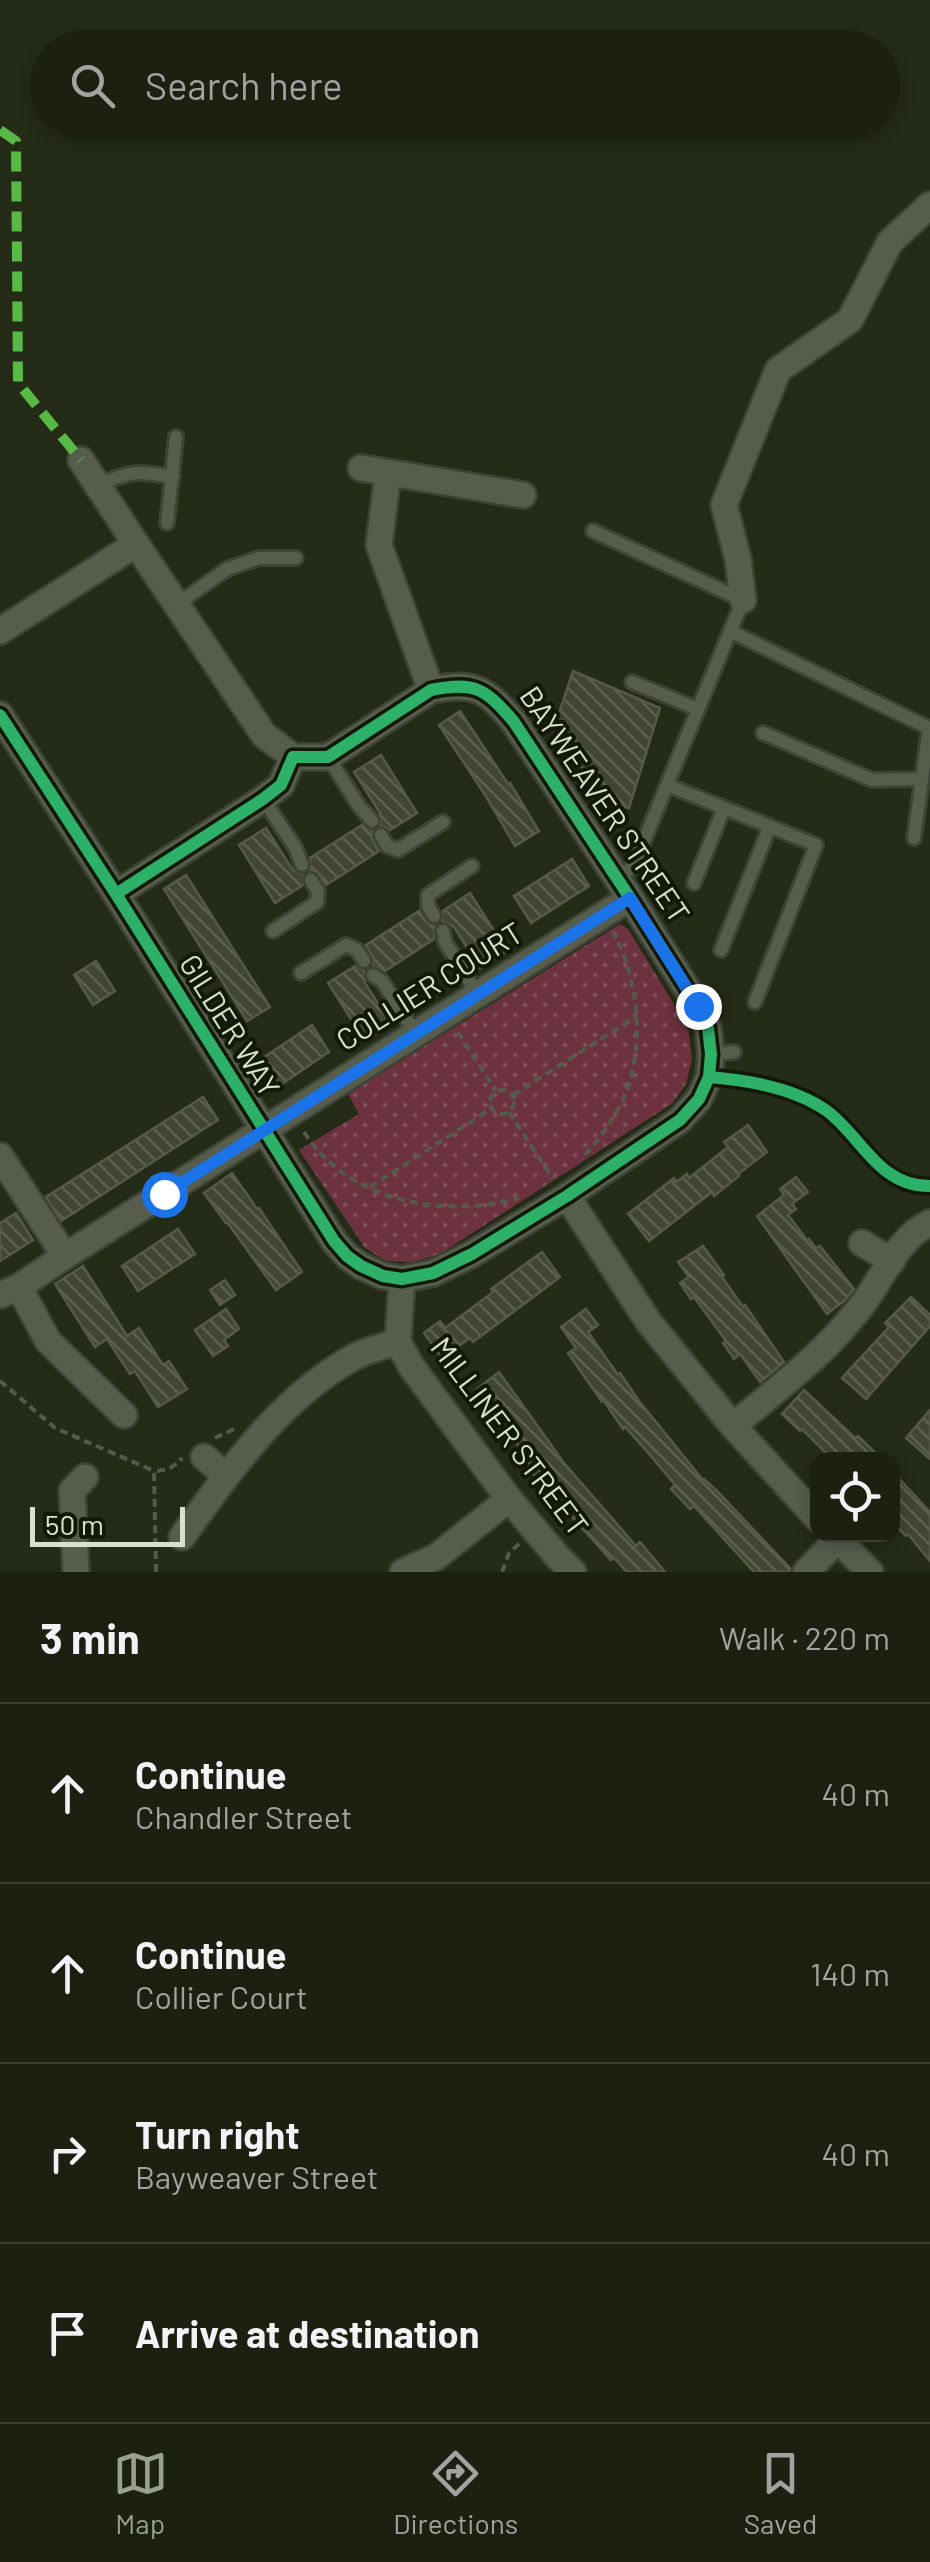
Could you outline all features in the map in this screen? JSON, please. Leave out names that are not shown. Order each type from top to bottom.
[{"type":"street","points":[[743,600],[738,559],[724,505],[778,370],[850,320],[890,242],[930,206]]},
{"type":"street","points":[[81,460],[264,734],[294,757],[328,757],[431,690],[380,545],[388,473]]},
{"type":"street","points":[[362,468],[523,494]]},
{"type":"street","points":[[0,631],[136,544]]},
{"type":"street","name":"BAYWEAVER STREET","points":[[431,690],[472,686],[495,700],[514,722],[624,888],[723,1053],[700,1099],[680,1120],[567,1196]]},
{"type":"street","name":"GILDER WAY","points":[[0,715],[334,1241],[361,1266],[402,1279]]},
{"type":"street","points":[[116,894],[263,799],[281,785],[294,757]]},
{"type":"street","name":"COLLIER COURT","points":[[10,1291],[603,915],[624,888]]},
{"type":"street","points":[[0,1156],[64,1256]]},
{"type":"street","points":[[402,1279],[433,1273],[472,1254],[567,1196],[648,1320],[733,1426],[810,1510]]},
{"type":"street","points":[[733,1426],[831,1340],[861,1306],[905,1241],[930,1223]]},
{"type":"street","points":[[862,1242],[892,1261]]},
{"type":"street","name":"MILLINER STREET","points":[[402,1279],[398,1342],[411,1366],[535,1530],[556,1567]]},
{"type":"street","points":[[10,1291],[48,1340],[124,1415]]},
{"type":"street","points":[[182,1537],[226,1476],[274,1420],[356,1356],[398,1342]]},
{"type":"street","points":[[204,1457],[226,1476]]},
{"type":"street","points":[[76,1572],[72,1491],[85,1477]]},
{"type":"street","points":[[403,1572],[436,1556],[509,1500]]},
{"type":"street","points":[[806,1572],[830,1542]]},
{"type":"street","points":[[839,1542],[870,1572]]},
{"type":"lane","points":[[167,523],[176,438]]},
{"type":"lane","points":[[98,486],[141,471],[173,477]]},
{"type":"lane","points":[[592,531],[743,600],[624,888]]},
{"type":"lane","points":[[176,604],[226,569],[259,558],[296,558]]},
{"type":"lane","points":[[730,632],[929,728],[914,838]]},
{"type":"lane","points":[[632,682],[698,709]]},
{"type":"lane","points":[[763,733],[872,780],[922,779]]},
{"type":"lane","points":[[328,757],[372,821]]},
{"type":"lane","points":[[667,785],[816,845],[755,1002]]},
{"type":"lane","points":[[263,799],[295,847],[302,866]]},
{"type":"lane","points":[[694,883],[724,808]]},
{"type":"lane","points":[[381,835],[388,846],[398,850],[443,822]]},
{"type":"lane","points":[[721,950],[770,826]]},
{"type":"lane","points":[[434,916],[428,906],[428,895],[472,866]]},
{"type":"lane","points":[[273,931],[317,902],[318,891],[311,880]]},
{"type":"lane","points":[[443,931],[445,942],[478,994]]},
{"type":"lane","points":[[301,973],[346,945],[357,950],[364,961]]},
{"type":"lane","points":[[373,975],[382,981],[416,1034]]},
{"type":"path","points":[[582,1157],[604,1132],[623,1100],[634,1060],[638,1016],[633,983],[603,915]]},
{"type":"path","points":[[447,1015],[496,1091]]},
{"type":"path","points":[[512,1095],[638,1016]]},
{"type":"path","points":[[507,1090],[512,1095],[514,1102],[509,1112],[498,1113],[492,1108],[491,1097],[496,1091],[507,1090]]},
{"type":"path","points":[[368,1188],[492,1108]]},
{"type":"path","points":[[509,1112],[567,1196]]},
{"type":"path","points":[[293,1113],[307,1138],[334,1166],[368,1188],[414,1203],[450,1208],[486,1207],[518,1198]]},
{"type":"path","points":[[0,1381],[55,1428],[154,1471]]},
{"type":"path","points":[[502,1572],[509,1553],[535,1530]]},
{"type":"shaded area","points":[[620,924],[628,929],[688,1027],[692,1059],[686,1084],[673,1103],[440,1254],[413,1262],[386,1261],[365,1248],[299,1150],[359,1114],[348,1094]]},
{"type":"building","points":[[573,671],[660,708],[629,808],[600,801],[556,722]]},
{"type":"building","points":[[460,711],[539,831],[515,846],[439,725]]},
{"type":"building","points":[[381,755],[417,813],[390,830],[381,825],[380,813],[354,772]]},
{"type":"building","points":[[362,825],[372,831],[379,851],[326,885],[319,874],[310,870],[310,858]]},
{"type":"building","points":[[266,828],[292,869],[303,875],[303,885],[275,903],[239,845]]},
{"type":"building","points":[[572,859],[589,886],[531,923],[514,896]]},
{"type":"building","points":[[186,875],[270,1007],[247,1021],[164,889]]},
{"type":"building","points":[[470,893],[507,951],[480,968],[454,927],[442,921],[443,911]]},
{"type":"building","points":[[419,911],[428,924],[435,926],[434,939],[385,971],[373,965],[366,945]]},
{"type":"building","points":[[96,961],[115,991],[93,1005],[74,975]]},
{"type":"building","points":[[355,966],[364,971],[365,983],[391,1024],[365,1041],[328,983]]},
{"type":"building","points":[[312,1025],[329,1052],[273,1090],[255,1063]]},
{"type":"building","points":[[203,1097],[218,1120],[61,1221],[46,1197]]},
{"type":"building","points":[[748,1125],[767,1152],[714,1196],[712,1192],[649,1241],[628,1214],[674,1178],[676,1182],[687,1174],[689,1178],[728,1147],[724,1142]]},
{"type":"building","points":[[232,1173],[302,1272],[276,1290],[204,1193]]},
{"type":"building","points":[[796,1177],[808,1192],[792,1204],[796,1209],[788,1215],[807,1240],[816,1248],[820,1246],[854,1289],[827,1314],[757,1216],[784,1195],[780,1189]]},
{"type":"building","points":[[16,1213],[33,1240],[0,1261],[0,1223]]},
{"type":"building","points":[[178,1229],[195,1254],[138,1291],[122,1266]]},
{"type":"building","points":[[703,1246],[784,1362],[760,1382],[740,1354],[734,1359],[723,1343],[726,1341],[680,1283],[689,1277],[678,1262]]},
{"type":"building","points":[[542,1252],[560,1277],[473,1342],[470,1338],[442,1358],[424,1333],[440,1321],[445,1328]]},
{"type":"building","points":[[83,1266],[127,1336],[139,1328],[163,1365],[169,1361],[187,1389],[158,1407],[135,1371],[130,1374],[107,1339],[95,1347],[55,1284]]},
{"type":"building","points":[[225,1280],[235,1295],[220,1305],[210,1290]]},
{"type":"building","points":[[911,1297],[930,1315],[930,1326],[866,1399],[842,1378]]},
{"type":"building","points":[[226,1309],[239,1329],[224,1340],[228,1346],[213,1356],[195,1330]]},
{"type":"building","points":[[586,1309],[598,1325],[588,1332],[618,1375],[703,1480],[790,1572],[754,1572],[694,1506],[690,1509],[671,1489],[675,1485],[602,1402],[568,1353],[576,1348],[561,1327]]},
{"type":"building","points":[[499,1372],[564,1463],[636,1546],[640,1542],[665,1572],[627,1572],[614,1558],[611,1560],[534,1475],[523,1452],[477,1389]]},
{"type":"building","points":[[804,1390],[875,1452],[825,1452],[782,1414]]},
{"type":"building","points":[[930,1410],[930,1459],[906,1438]]},
{"type":"building","points":[[900,1480],[930,1512],[930,1561],[900,1530]]},
{"type":"marked path","points":[[0,130],[16,141],[18,383],[81,460]]},
{"type":"cycle path","points":[[0,715],[334,1241],[361,1266],[402,1279],[433,1273],[472,1254],[680,1120],[699,1099],[709,1077],[708,1028],[698,1006],[514,722],[479,690],[431,690],[328,757],[293,757],[281,785],[263,799],[116,894]]},
{"type":"cycle path","points":[[709,1077],[770,1086],[800,1096],[827,1111],[884,1170],[912,1184],[930,1186]]},
{"type":"route","points":[[164,1194],[630,898],[698,1006]]}]
